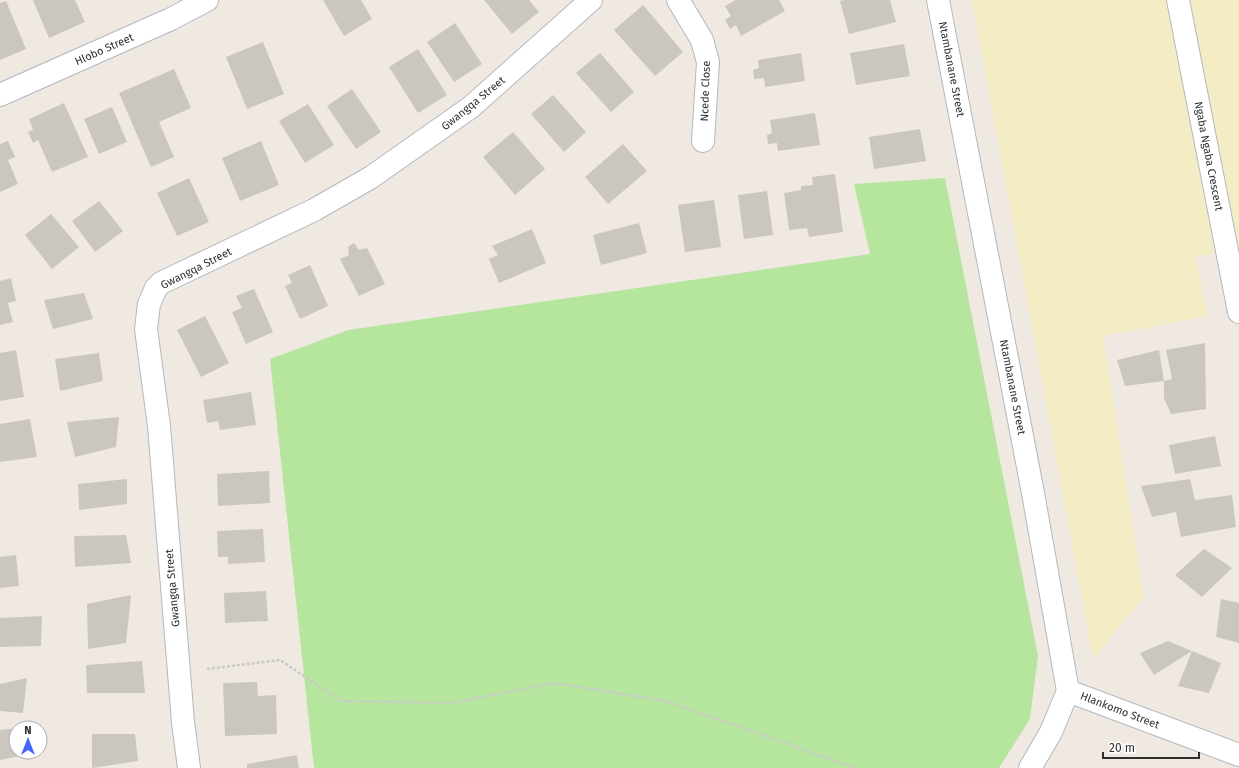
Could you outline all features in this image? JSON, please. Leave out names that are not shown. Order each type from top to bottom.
[{"type":"street","name":"Hlobo Street","points":[[0,95],[171,18],[206,0]]},
{"type":"street","name":"Gwangqa Street","points":[[189,768],[179,672],[159,426],[146,329],[149,304],[156,288],[168,279],[314,210],[370,178],[471,107],[591,0]]},
{"type":"street","name":"Ncede Close","points":[[678,0],[702,40],[708,62],[703,142]]},
{"type":"street","name":"Ntambanane Street","points":[[938,0],[1031,485],[1068,691]]},
{"type":"street","name":"Ngaba Ngaba Crescent","points":[[1178,0],[1239,312]]},
{"type":"street","name":"Hlankomo Street","points":[[1068,691],[1239,755]]},
{"type":"street","points":[[1030,768],[1051,732],[1068,691]]},
{"type":"path","points":[[179,672],[280,660],[341,701],[452,704],[554,683],[666,701],[856,768]]},
{"type":"green space","points":[[945,178],[1038,656],[1030,719],[999,768],[314,768],[270,359],[348,330],[870,254],[854,184]]},
{"type":"sand","points":[[972,0],[1239,0],[1239,248],[1195,257],[1208,316],[1103,336],[1144,597],[1093,659]]},
{"type":"building","points":[[33,0],[75,0],[85,22],[49,38]]},
{"type":"building","points":[[323,0],[361,0],[372,19],[344,36]]},
{"type":"building","points":[[484,0],[529,0],[539,12],[512,34]]},
{"type":"building","points":[[736,0],[779,0],[785,11],[741,36],[736,25],[730,29],[725,20],[731,16],[725,6]]},
{"type":"building","points":[[890,0],[896,22],[849,34],[840,1]]},
{"type":"building","points":[[6,1],[26,49],[0,60],[0,3]]},
{"type":"building","points":[[643,5],[683,52],[655,76],[614,30]]},
{"type":"building","points":[[455,23],[482,64],[454,82],[427,42]]},
{"type":"building","points":[[263,42],[284,94],[247,109],[226,57]]},
{"type":"building","points":[[904,44],[910,76],[856,85],[850,53]]},
{"type":"building","points":[[418,49],[447,95],[418,113],[389,67]]},
{"type":"building","points":[[600,53],[634,92],[611,112],[576,73]]},
{"type":"building","points":[[801,53],[805,81],[765,87],[764,78],[754,79],[753,70],[759,68],[758,60]]},
{"type":"building","points":[[174,69],[191,108],[159,122],[174,157],[151,167],[119,93]]},
{"type":"building","points":[[352,89],[381,132],[356,149],[327,106]]},
{"type":"building","points":[[553,95],[586,132],[564,152],[531,114]]},
{"type":"building","points":[[64,103],[88,157],[52,172],[38,140],[33,143],[28,132],[33,130],[29,119]]},
{"type":"building","points":[[308,104],[334,145],[305,163],[279,121]]},
{"type":"building","points":[[112,107],[127,142],[99,154],[84,119]]},
{"type":"building","points":[[815,113],[820,145],[778,151],[777,143],[768,144],[767,135],[772,133],[770,120]]},
{"type":"building","points":[[920,129],[926,161],[874,169],[869,137]]},
{"type":"building","points":[[513,132],[545,169],[515,195],[483,157]]},
{"type":"building","points":[[8,141],[15,157],[8,160],[18,184],[0,192],[0,144]]},
{"type":"building","points":[[261,141],[279,185],[240,201],[222,158]]},
{"type":"building","points":[[623,144],[647,171],[608,204],[585,177]]},
{"type":"building","points":[[835,174],[843,232],[809,237],[807,228],[789,230],[784,193],[801,190],[801,186],[813,185],[812,177]]},
{"type":"building","points":[[189,178],[209,222],[177,236],[157,193]]},
{"type":"building","points":[[767,191],[773,235],[744,239],[738,195]]},
{"type":"building","points":[[714,200],[721,247],[685,252],[678,205]]},
{"type":"building","points":[[99,201],[123,231],[95,252],[72,221]]},
{"type":"building","points":[[51,214],[79,247],[52,269],[25,235]]},
{"type":"building","points":[[639,223],[647,253],[601,265],[593,235]]},
{"type":"building","points":[[532,229],[546,263],[499,283],[489,259],[498,255],[492,246]]},
{"type":"building","points":[[354,243],[359,250],[367,248],[385,284],[359,296],[340,259],[349,255],[348,247]]},
{"type":"building","points":[[310,265],[328,306],[300,319],[285,286],[292,283],[288,275]]},
{"type":"building","points":[[11,278],[16,301],[8,303],[13,322],[0,325],[0,281]]},
{"type":"building","points":[[254,289],[273,332],[246,344],[232,312],[242,308],[236,296]]},
{"type":"building","points":[[84,293],[93,319],[53,329],[44,300]]},
{"type":"building","points":[[205,316],[229,363],[201,377],[177,330]]},
{"type":"building","points":[[1205,343],[1206,409],[1171,414],[1164,398],[1164,381],[1172,379],[1166,350]]},
{"type":"building","points":[[16,350],[24,397],[0,401],[0,353]]},
{"type":"building","points":[[1159,350],[1164,381],[1125,386],[1117,360]]},
{"type":"building","points":[[99,353],[103,381],[60,391],[55,359]]},
{"type":"building","points":[[251,392],[256,425],[220,430],[218,421],[207,423],[203,400]]},
{"type":"building","points":[[119,417],[116,447],[75,457],[67,422]]},
{"type":"building","points":[[30,419],[37,457],[0,462],[0,424]]},
{"type":"building","points":[[1215,436],[1221,466],[1175,474],[1169,445]]},
{"type":"building","points":[[269,471],[270,503],[218,506],[217,474]]},
{"type":"building","points":[[127,479],[127,504],[79,510],[78,484]]},
{"type":"building","points":[[1190,479],[1195,500],[1232,495],[1236,527],[1181,537],[1176,512],[1152,517],[1141,486]]},
{"type":"building","points":[[263,529],[265,562],[228,564],[228,557],[218,557],[217,531]]},
{"type":"building","points":[[126,535],[131,563],[75,567],[74,536]]},
{"type":"building","points":[[1204,549],[1232,568],[1202,597],[1175,575]]},
{"type":"building","points":[[16,555],[19,586],[0,588],[0,557]]},
{"type":"building","points":[[266,591],[268,621],[225,623],[224,593]]},
{"type":"building","points":[[131,595],[126,643],[88,649],[87,604]]},
{"type":"building","points":[[1221,599],[1239,603],[1239,643],[1216,637]]},
{"type":"building","points":[[42,616],[41,646],[0,647],[0,618]]},
{"type":"building","points":[[1168,641],[1192,651],[1154,675],[1140,653]]},
{"type":"building","points":[[1192,651],[1221,663],[1209,693],[1178,686]]},
{"type":"building","points":[[142,661],[145,693],[87,693],[86,665]]},
{"type":"building","points":[[27,678],[23,713],[0,711],[0,684]]},
{"type":"building","points":[[257,682],[258,696],[276,695],[277,734],[225,736],[223,683]]},
{"type":"building","points":[[8,729],[8,758],[0,760],[0,730]]},
{"type":"building","points":[[92,734],[135,734],[138,761],[92,768]]},
{"type":"building","points":[[297,755],[299,768],[247,768],[247,764]]}]
